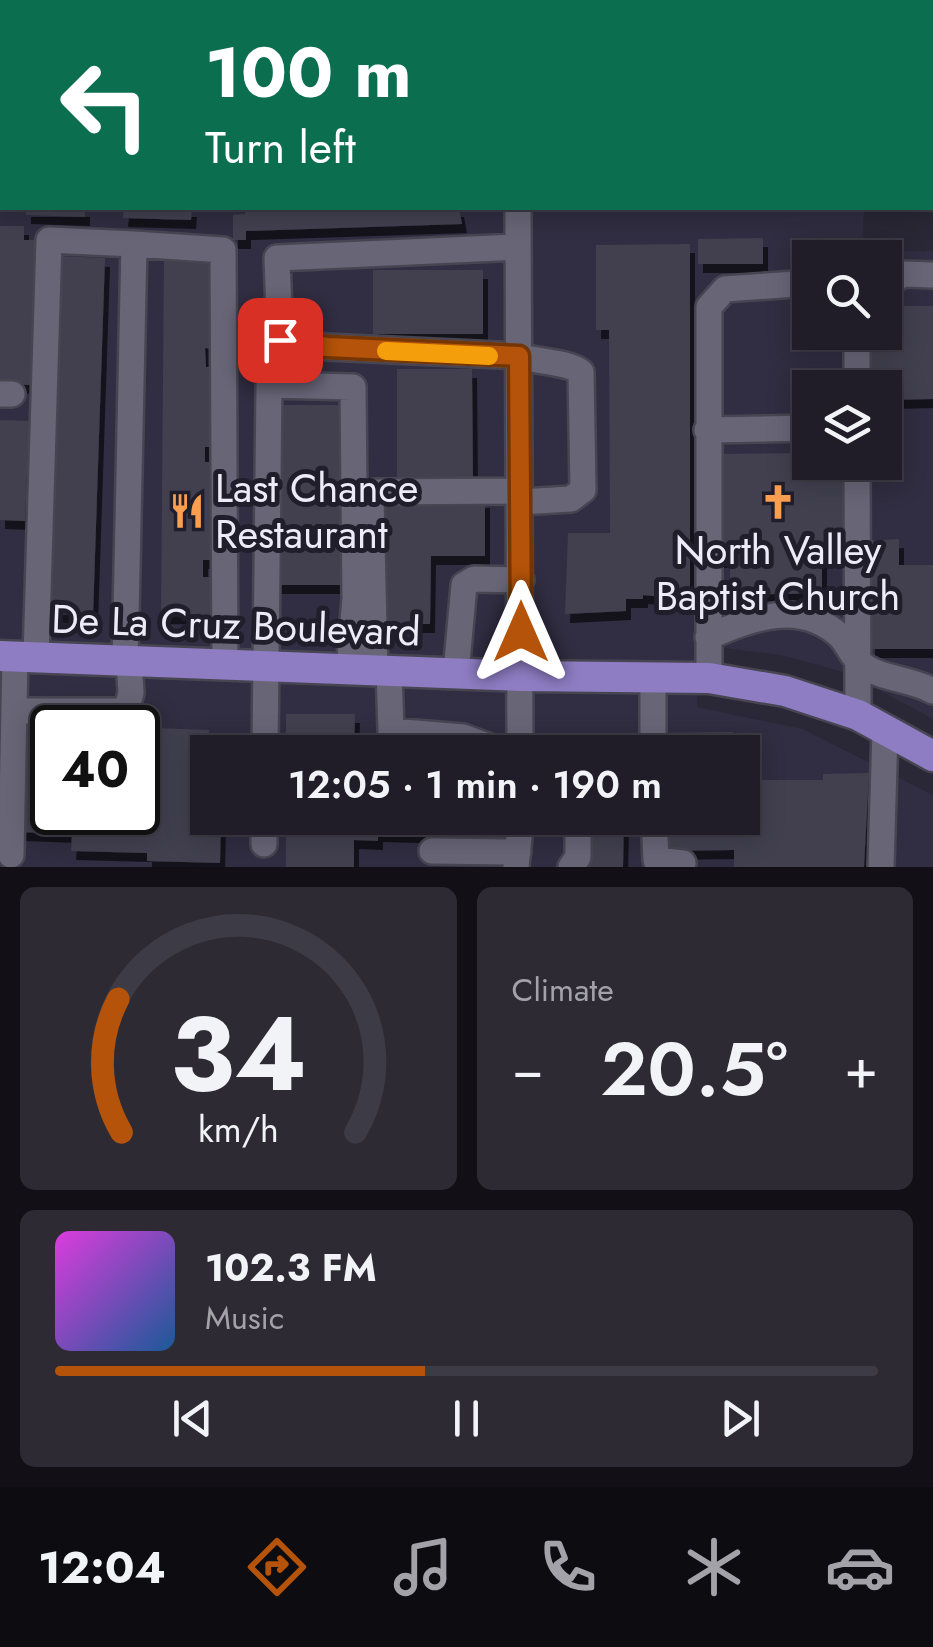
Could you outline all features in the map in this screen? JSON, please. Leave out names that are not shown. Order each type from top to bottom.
[{"type":"main road","name":"De La Cruz Boulevard","points":[[17,657],[521,676],[709,678],[785,691],[858,715],[933,756]]},
{"type":"street","points":[[518,210],[520,735]]},
{"type":"street","points":[[11,855],[17,657],[49,240],[223,250],[225,664]]},
{"type":"street","points":[[14,710],[126,711],[131,693],[127,661],[134,244]]},
{"type":"street","points":[[371,670],[372,496],[378,490],[578,496],[584,482],[581,372],[572,365],[546,364],[519,356],[327,347],[280,340],[277,258],[518,247]]},
{"type":"street","points":[[902,275],[933,274]]},
{"type":"street","points":[[709,678],[709,307],[726,289],[792,284]]},
{"type":"street","points":[[265,735],[268,385],[354,387],[355,598],[371,670],[391,731],[449,735]]},
{"type":"street","points":[[707,430],[792,428]]},
{"type":"street","points":[[858,480],[858,715]]},
{"type":"street","points":[[456,673],[464,585],[474,579],[521,580]]},
{"type":"street","points":[[708,637],[747,620],[795,615],[819,622],[841,638],[859,662],[884,676],[933,690]]},
{"type":"street","points":[[652,679],[653,735]]},
{"type":"street","points":[[881,867],[885,730]]},
{"type":"street","points":[[264,835],[264,844]]},
{"type":"street","points":[[571,867],[578,857],[578,835]]},
{"type":"street","points":[[655,835],[656,860],[683,862]]},
{"type":"street","points":[[432,851],[517,859]]},
{"type":"shaded area","points":[[0,210],[864,210],[863,240],[792,240],[792,350],[902,350],[902,251],[933,251],[933,719],[847,673],[781,655],[715,647],[697,648],[697,707],[803,729],[933,795],[933,867],[0,867]]},
{"type":"building","points":[[26,210],[85,210],[85,217],[26,215]]},
{"type":"building","points":[[124,210],[192,210],[191,220],[123,218]]},
{"type":"building","points":[[245,210],[459,210],[462,224],[246,231],[246,240],[233,240],[233,215],[245,214]]},
{"type":"building","points":[[0,226],[24,226],[24,240],[36,240],[30,385],[0,384]]},
{"type":"building","points":[[763,238],[763,264],[698,264],[698,239]]},
{"type":"building","points":[[690,244],[690,600],[643,595],[643,599],[626,599],[626,611],[565,614],[568,533],[610,533],[609,330],[596,330],[596,245]]},
{"type":"building","points":[[55,256],[105,258],[93,615],[45,614],[46,574],[53,574],[53,558],[46,558],[49,460],[56,460],[57,444],[50,444],[52,363],[59,364],[60,347],[52,346]]},
{"type":"building","points":[[164,260],[213,260],[213,349],[205,348],[206,367],[212,367],[212,447],[205,447],[205,462],[212,462],[210,560],[203,560],[203,577],[211,577],[210,616],[161,615]]},
{"type":"building","points":[[373,270],[483,270],[483,334],[373,334]]},
{"type":"building","points":[[902,306],[933,306],[933,399],[902,400],[902,370],[871,370],[871,350],[902,350]]},
{"type":"building","points":[[397,369],[472,369],[473,481],[397,481]]},
{"type":"building","points":[[273,405],[340,405],[340,585],[273,585]]},
{"type":"building","points":[[0,420],[29,421],[25,521],[0,520]]},
{"type":"building","name":"North Valley Baptist Church","points":[[792,453],[792,480],[844,480],[843,542],[899,539],[899,565],[933,565],[933,649],[870,649],[870,555],[822,558],[822,593],[730,595],[730,558],[712,560],[712,454]]},
{"type":"building","points":[[377,499],[485,499],[485,556],[431,556],[430,624],[377,624]]},
{"type":"building","points":[[286,714],[355,714],[354,735],[286,735]]},
{"type":"building","points":[[160,728],[209,730],[209,735],[190,735],[190,835],[221,835],[220,863],[147,861],[147,853],[71,851],[72,835],[160,835]]},
{"type":"building","points":[[733,732],[733,735],[657,735]]},
{"type":"building","points":[[22,736],[30,736],[30,832],[19,832]]},
{"type":"building","points":[[869,773],[864,867],[734,867],[734,850],[658,851],[658,835],[760,835],[760,780],[823,780],[823,774]]},
{"type":"building","points":[[286,835],[378,835],[378,841],[354,840],[354,867],[286,867]]},
{"type":"building","points":[[583,835],[624,835],[623,867],[583,867]]},
{"type":"slow traffic","points":[[386,351],[489,356]]},
{"type":"place","name":"North Valley Baptist Church","points":[[778,502]]},
{"type":"place","name":"Last Chance Restaurant","points":[[187,511]]},
{"type":"route","points":[[280,340],[455,356],[519,356],[521,632]]}]
